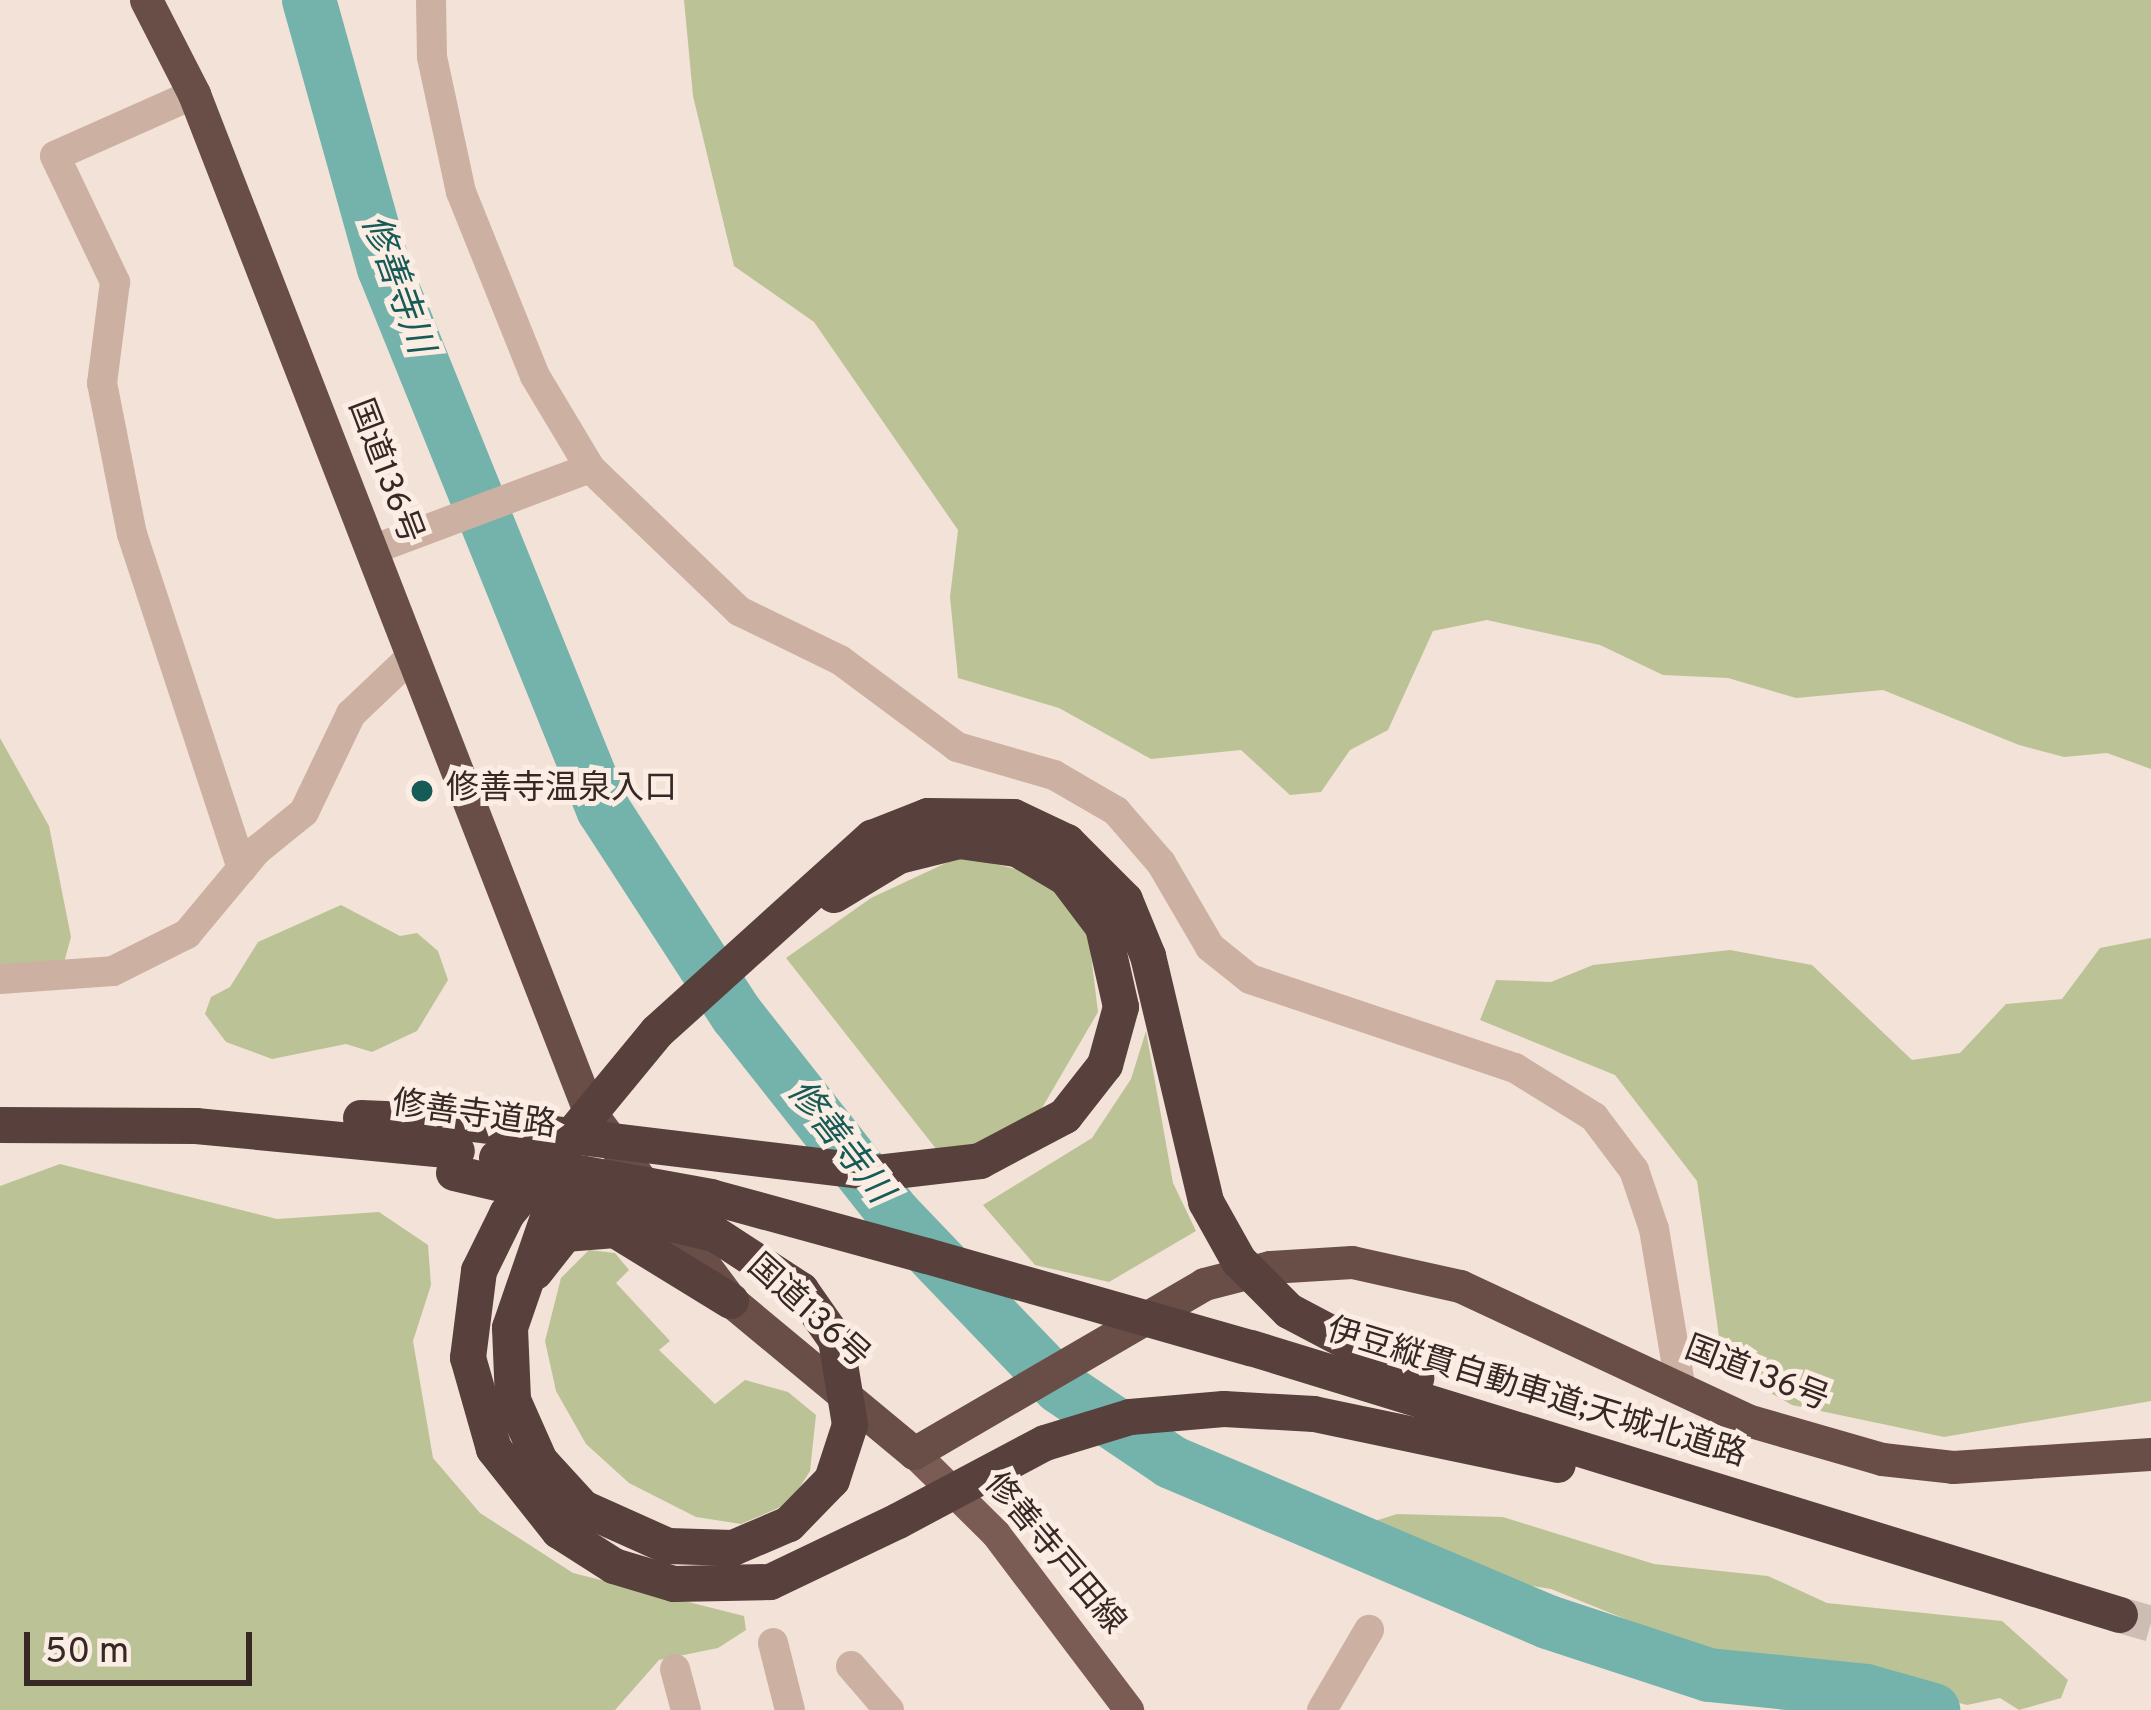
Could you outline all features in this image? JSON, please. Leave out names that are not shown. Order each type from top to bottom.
[{"type":"highway","name":"国道136号","points":[[146,0],[194,94],[386,545],[411,657],[589,1111],[731,1301],[914,1453],[1088,1348],[1219,1280],[1352,1262],[1460,1286],[1681,1391],[1882,1459],[1953,1467],[2151,1454]]},
{"type":"highway","points":[[1722,1493],[1399,1372],[1289,1312],[1239,1261],[1205,1202],[1138,927],[1108,877],[1042,827],[986,812],[899,824],[843,859],[589,1111],[507,1214],[470,1313],[481,1419],[530,1502],[614,1566],[705,1588],[800,1573],[1045,1443],[1130,1417],[1224,1409],[1313,1414],[1785,1513]]},
{"type":"highway","points":[[0,1127],[877,1173],[980,1161],[1065,1116],[1105,1065],[1120,981],[1087,901],[1043,860],[987,842],[914,850],[845,885],[759,947]]},
{"type":"highway","points":[[456,1149],[715,1234],[801,1290],[836,1340],[850,1425],[832,1480],[789,1524],[733,1548],[699,1549],[638,1537],[583,1508],[524,1434],[510,1328],[528,1257],[589,1111]]},
{"type":"highway","name":"修善寺道路","points":[[0,1127],[87,1124],[456,1149],[711,1197],[927,1256]]},
{"type":"highway","points":[[510,1328],[551,1246],[579,1229],[631,1236],[731,1301]]},
{"type":"highway","name":"伊豆縦貫自動車道;天城北道路","points":[[927,1256],[1251,1348],[2120,1615]]},
{"type":"main road","name":"修善寺戸田線","points":[[914,1453],[996,1534],[1129,1710]]},
{"type":"street","points":[[431,0],[431,57],[461,192],[535,376],[590,468],[739,611],[840,660],[957,747],[1054,776],[1116,811],[1161,863],[1210,947],[1250,979],[1516,1068],[1594,1117],[1634,1170],[1654,1229],[1681,1391]]},
{"type":"street","points":[[194,94],[55,156],[116,282],[102,383],[132,534],[242,868]]},
{"type":"street","points":[[386,545],[590,468]]},
{"type":"street","points":[[0,979],[113,971],[187,934],[242,868],[304,812],[351,714],[411,657]]},
{"type":"street","points":[[1322,1710],[1369,1630]]},
{"type":"street","points":[[773,1643],[790,1710]]},
{"type":"street","points":[[851,1666],[889,1710]]},
{"type":"street","points":[[675,1669],[686,1710]]},
{"type":"green space","points":[[684,0],[2151,0],[2151,769],[2107,753],[2064,757],[2019,745],[1883,690],[1796,698],[1728,678],[1663,675],[1600,645],[1487,620],[1433,631],[1388,730],[1350,750],[1321,792],[1290,795],[1241,750],[1151,759],[1059,708],[958,678],[950,597],[958,530],[814,322],[734,266],[693,96]]},
{"type":"green space","points":[[0,738],[49,826],[71,937],[63,966],[0,990]]},
{"type":"green space","points":[[961,856],[1041,875],[1067,901],[1089,939],[1098,1012],[1039,1113],[992,1142],[937,1150],[786,958],[871,898]]},
{"type":"green space","points":[[341,905],[400,936],[417,933],[438,951],[448,980],[417,1031],[372,1052],[346,1044],[272,1059],[226,1042],[205,1014],[211,997],[230,987],[258,942]]},
{"type":"green space","points":[[2151,938],[2151,1401],[1944,1437],[1792,1405],[1746,1379],[1719,1337],[1697,1181],[1615,1075],[1480,1020],[1496,980],[1551,982],[1593,965],[1730,950],[1812,965],[1912,1060],[1960,1053],[2006,1004],[2062,999],[2100,948]]},
{"type":"green space","points":[[1146,1031],[1173,1183],[1196,1231],[1109,1282],[1035,1265],[983,1205],[1092,1138],[1131,1079]]},
{"type":"green space","points":[[60,1164],[277,1219],[379,1212],[428,1245],[431,1285],[413,1341],[433,1458],[480,1513],[573,1573],[744,1616],[746,1630],[718,1648],[659,1660],[615,1710],[0,1710],[0,1186]]},
{"type":"green space","points":[[589,1250],[615,1253],[629,1270],[616,1283],[670,1341],[659,1350],[715,1404],[745,1380],[788,1392],[816,1415],[810,1471],[790,1503],[741,1524],[696,1517],[629,1483],[586,1444],[556,1391],[545,1341],[561,1278]]},
{"type":"green space","points":[[1397,1514],[1503,1517],[1654,1564],[1768,1576],[1827,1603],[2002,1621],[2068,1680],[2061,1698],[2019,1710],[2000,1698],[1967,1705],[1844,1672],[1737,1664],[1551,1589],[1469,1576],[1413,1538],[1380,1533],[1375,1521]]},
{"type":"waterway","name":"修善寺川","points":[[309,0],[384,268],[603,809],[737,1015],[895,1215],[1060,1387],[1171,1462],[1548,1622],[1709,1675],[1866,1691],[1933,1710]]},
{"type":"tunnel","points":[[2120,1615],[2151,1624]]},
{"type":"place","name":"修善寺温泉入口","points":[[422,791]]}]
